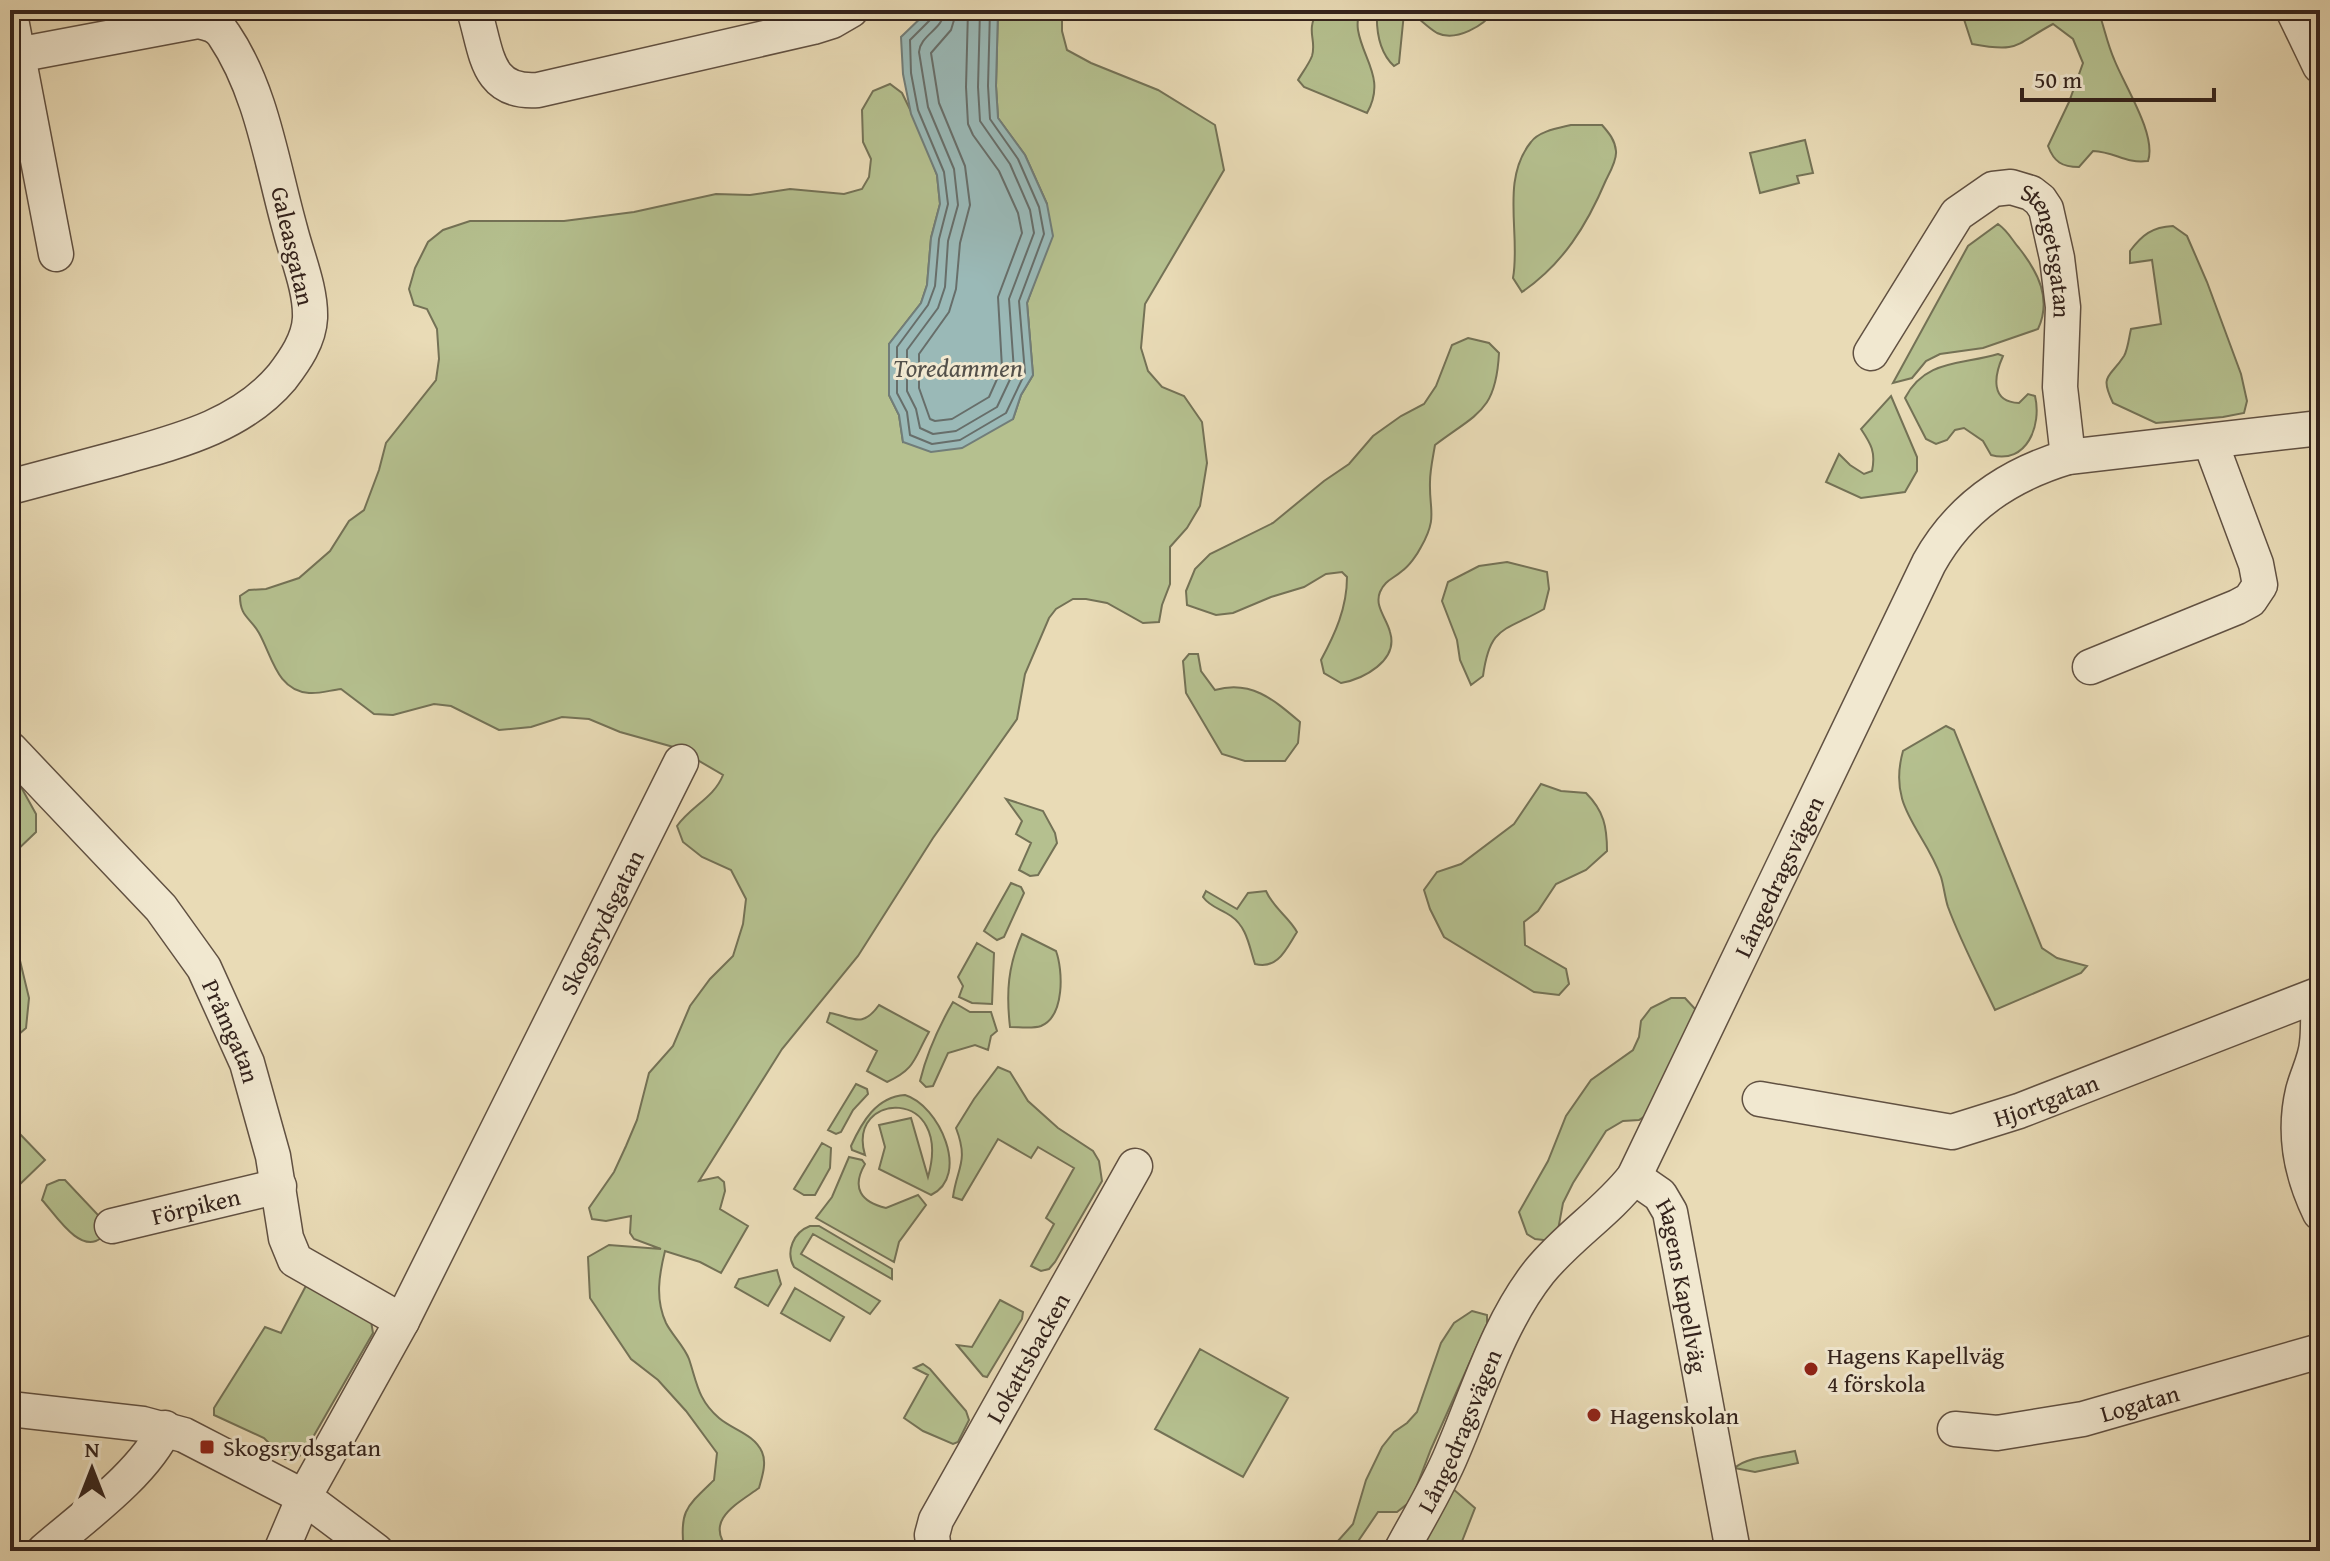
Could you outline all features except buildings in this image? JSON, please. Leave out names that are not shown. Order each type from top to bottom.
[{"type":"street","points":[[474,10],[495,76],[502,84],[521,91],[538,90],[813,27],[851,10]]},
{"type":"street","points":[[2293,10],[2320,66]]},
{"type":"street","points":[[10,14],[56,254]]},
{"type":"street","name":"Galeasgatan","points":[[10,487],[166,445],[222,424],[263,396],[281,378],[304,344],[310,316],[304,281],[264,129],[243,74],[222,32],[211,24],[198,21],[17,55]]},
{"type":"street","name":"Stengetsgatan","points":[[1871,353],[1957,214],[1993,189],[2011,187],[2031,193],[2046,209],[2057,258],[2063,307],[2060,387],[2068,457]]},
{"type":"street","name":"Långedragsvägen","points":[[1401,1551],[1450,1458],[1503,1330],[1516,1307],[1539,1272],[1569,1240],[1618,1198],[1634,1177],[1942,540],[1966,511],[1987,494],[2040,465],[2068,457],[2320,428]]},
{"type":"street","points":[[2090,667],[2237,607],[2250,600],[2260,585],[2256,564],[2210,441]]},
{"type":"street","name":"Pråmgatan","points":[[10,749],[161,908],[204,968],[247,1063],[279,1186],[286,1238],[295,1260],[402,1321]]},
{"type":"street","name":"Skogsrydsgatan","points":[[281,1551],[304,1497],[402,1321],[681,762]]},
{"type":"street","points":[[2320,996],[2317,1044],[2299,1111],[2298,1133],[2304,1169],[2320,1213]]},
{"type":"street","name":"Hjortgatan","points":[[1760,1099],[1952,1132],[1992,1121],[2320,996]]},
{"type":"street","name":"Lokattsbacken","points":[[934,1551],[932,1535],[936,1520],[1135,1166]]},
{"type":"street","name":"Hagens Kapellväg","points":[[1634,1177],[1660,1195],[1670,1212],[1733,1551]]},
{"type":"street","name":"Förpiken","points":[[112,1226],[279,1186]]},
{"type":"street","name":"Logatan","points":[[1955,1429],[1997,1433],[2083,1419],[2320,1351]]},
{"type":"street","points":[[10,1409],[165,1428],[184,1435],[304,1497],[376,1551]]},
{"type":"street","points":[[44,1551],[142,1465],[165,1428]]},
{"type":"green space","points":[[998,10],[1062,10],[1062,31],[1067,50],[1158,90],[1215,125],[1224,170],[1145,304],[1141,348],[1148,371],[1162,387],[1184,396],[1202,422],[1207,463],[1200,506],[1187,528],[1170,547],[1170,584],[1159,622],[1143,623],[1107,603],[1086,599],[1073,599],[1056,609],[1049,618],[1025,674],[1017,719],[933,838],[858,956],[782,1049],[699,1181],[718,1177],[724,1182],[720,1209],[748,1226],[721,1273],[700,1262],[665,1251],[660,1278],[660,1305],[666,1323],[687,1354],[707,1405],[719,1418],[754,1441],[762,1452],[764,1465],[759,1488],[733,1507],[721,1522],[722,1540],[730,1551],[684,1551],[684,1518],[691,1504],[714,1480],[717,1453],[658,1380],[631,1359],[590,1298],[588,1257],[609,1245],[661,1249],[634,1239],[630,1233],[631,1216],[606,1221],[592,1219],[589,1208],[614,1172],[626,1146],[637,1120],[649,1073],[673,1046],[690,1006],[710,979],[733,956],[743,924],[746,899],[731,870],[702,857],[683,842],[677,826],[714,790],[723,775],[677,748],[620,732],[589,719],[562,717],[531,727],[499,730],[451,706],[434,704],[393,715],[374,714],[341,689],[313,693],[298,691],[277,671],[259,633],[244,613],[240,596],[249,590],[266,589],[299,578],[330,551],[349,521],[364,510],[386,443],[436,380],[439,359],[437,329],[427,309],[414,305],[409,289],[428,242],[443,230],[470,221],[564,221],[634,212],[716,194],[750,195],[790,189],[844,194],[862,189],[869,177],[871,159],[863,142],[862,110],[873,91],[890,84],[902,93],[919,128],[937,175],[940,204],[931,238],[927,285],[921,303],[889,344],[889,395],[899,415],[903,442],[1013,419],[1021,395],[1033,375],[1027,303],[1037,275],[1047,204],[1025,155],[998,118]]},
{"type":"green space","points":[[1318,10],[1359,10],[1358,30],[1374,80],[1372,101],[1367,113],[1304,87],[1298,80],[1312,56],[1312,24]]},
{"type":"green space","points":[[1377,10],[1495,10],[1477,27],[1453,35],[1437,33],[1410,12],[1404,13],[1399,63],[1394,66],[1380,40]]},
{"type":"green space","points":[[1961,10],[2098,10],[2112,53],[2144,124],[2150,150],[2148,161],[2133,161],[2093,151],[2079,167],[2059,162],[2048,146],[2083,63],[2073,39],[2053,24],[2008,47],[1972,44]]},
{"type":"green space","points":[[1571,125],[1602,125],[1614,143],[1614,162],[1591,213],[1572,242],[1550,269],[1522,292],[1513,278],[1516,173],[1535,138],[1550,130]]},
{"type":"green space","points":[[1805,140],[1813,173],[1797,176],[1799,183],[1760,193],[1750,153]]},
{"type":"green space","points":[[1998,224],[2026,257],[2041,286],[2044,307],[2038,329],[1983,348],[1940,354],[1926,361],[1912,378],[1893,383],[1968,246]]},
{"type":"green space","points":[[2173,226],[2187,236],[2207,282],[2241,374],[2247,401],[2244,413],[2156,423],[2113,403],[2109,394],[2108,377],[2125,353],[2131,329],[2161,324],[2152,260],[2130,263],[2130,251],[2148,233]]},
{"type":"green space","points":[[1468,338],[1489,343],[1499,353],[1494,388],[1482,409],[1435,445],[1430,477],[1432,514],[1429,528],[1413,560],[1380,592],[1380,607],[1391,642],[1389,652],[1377,667],[1341,683],[1324,673],[1321,660],[1345,599],[1347,577],[1342,572],[1326,574],[1304,587],[1233,613],[1216,615],[1187,605],[1186,591],[1195,569],[1210,554],[1273,523],[1349,464],[1373,436],[1424,404],[1436,386],[1452,345]]},
{"type":"green space","points":[[1998,354],[2003,356],[1996,379],[2003,398],[2019,403],[2028,394],[2035,396],[2034,430],[2023,448],[2004,457],[1991,455],[1983,441],[1964,428],[1955,430],[1947,440],[1936,444],[1926,439],[1905,398],[1913,385],[1934,370]]},
{"type":"green space","points":[[1891,396],[1917,457],[1917,471],[1905,492],[1861,498],[1826,482],[1839,454],[1864,474],[1872,471],[1872,448],[1861,429]]},
{"type":"green space","points":[[1507,562],[1547,572],[1549,589],[1544,609],[1495,638],[1483,676],[1471,685],[1442,601],[1448,582],[1479,566]]},
{"type":"green space","points":[[1189,654],[1198,654],[1201,671],[1215,690],[1251,690],[1271,699],[1300,722],[1298,743],[1285,761],[1245,761],[1222,754],[1186,693],[1183,661]]},
{"type":"green space","points":[[1946,726],[1954,730],[2042,948],[2057,958],[2087,966],[2081,973],[1995,1010],[1948,907],[1934,860],[1910,817],[1900,788],[1903,751]]},
{"type":"green space","points":[[10,767],[36,814],[36,832],[10,857]]},
{"type":"green space","points":[[1541,784],[1561,791],[1586,793],[1601,813],[1606,834],[1607,851],[1586,870],[1556,884],[1538,911],[1524,922],[1525,945],[1566,969],[1569,984],[1559,995],[1534,992],[1444,937],[1424,890],[1437,872],[1461,864],[1514,824]]},
{"type":"green space","points":[[1006,799],[1043,811],[1055,833],[1057,843],[1038,875],[1030,876],[1019,870],[1031,843],[1016,834],[1022,821]]},
{"type":"green space","points":[[1011,883],[1021,887],[1024,893],[1004,937],[997,940],[984,931]]},
{"type":"green space","points":[[1206,891],[1237,909],[1248,893],[1266,891],[1297,932],[1275,961],[1255,964],[1241,926],[1203,897]]},
{"type":"green space","points":[[10,919],[29,998],[26,1028],[10,1042]]},
{"type":"green space","points":[[1022,934],[1056,951],[1058,959],[1061,980],[1058,1003],[1049,1021],[1038,1027],[1010,1027],[1009,979]]},
{"type":"green space","points":[[977,943],[994,953],[992,1004],[972,1003],[959,997],[963,986],[958,977]]},
{"type":"green space","points":[[1671,998],[1685,998],[1696,1010],[1654,1110],[1639,1120],[1623,1121],[1606,1131],[1563,1203],[1558,1230],[1552,1241],[1535,1239],[1527,1234],[1519,1212],[1548,1161],[1566,1116],[1591,1080],[1633,1050],[1641,1021],[1651,1008]]},
{"type":"green space","points":[[953,1002],[970,1012],[991,1012],[997,1031],[991,1036],[988,1050],[975,1045],[948,1053],[933,1086],[926,1087],[920,1081],[926,1060]]},
{"type":"green space","points":[[879,1005],[929,1032],[909,1067],[887,1082],[867,1071],[877,1051],[827,1022],[830,1013],[862,1019]]},
{"type":"green space","points":[[998,1067],[1010,1072],[1028,1101],[1058,1128],[1093,1151],[1099,1161],[1102,1181],[1055,1262],[1049,1269],[1041,1271],[1031,1266],[1054,1224],[1046,1218],[1074,1168],[1038,1147],[1031,1158],[998,1139],[962,1200],[953,1197],[962,1157],[956,1128]]},
{"type":"green space","points":[[856,1084],[867,1089],[868,1094],[853,1110],[841,1132],[836,1134],[828,1130]]},
{"type":"green space","points":[[905,1095],[918,1101],[929,1112],[946,1142],[949,1173],[943,1186],[931,1195],[879,1169],[885,1147],[879,1125],[911,1118],[928,1177],[932,1147],[926,1126],[914,1113],[899,1108],[883,1110],[870,1119],[863,1134],[865,1155],[852,1150],[855,1137],[871,1112],[886,1100]]},
{"type":"green space","points":[[18,1132],[45,1160],[16,1188],[10,1181],[10,1140]]},
{"type":"green space","points":[[822,1143],[831,1148],[830,1168],[815,1195],[804,1195],[794,1189]]},
{"type":"green space","points":[[849,1157],[862,1160],[865,1164],[859,1187],[870,1202],[886,1208],[918,1195],[926,1205],[899,1242],[894,1262],[816,1218],[832,1197]]},
{"type":"green space","points":[[65,1180],[99,1216],[101,1238],[93,1242],[77,1237],[68,1231],[42,1200],[47,1185]]},
{"type":"green space","points":[[810,1226],[819,1226],[892,1269],[892,1279],[813,1234],[801,1254],[880,1301],[870,1314],[794,1267],[790,1255],[793,1243],[799,1233]]},
{"type":"green space","points":[[777,1270],[781,1284],[768,1306],[735,1287],[739,1279]]},
{"type":"green space","points":[[308,1282],[371,1321],[373,1333],[305,1451],[295,1460],[285,1459],[264,1438],[214,1415],[214,1408],[265,1327],[281,1333]]},
{"type":"green space","points":[[795,1288],[844,1317],[830,1341],[781,1313]]},
{"type":"green space","points":[[1000,1300],[1023,1312],[1022,1319],[987,1377],[957,1345],[972,1347]]},
{"type":"green space","points":[[1472,1311],[1487,1315],[1487,1324],[1411,1501],[1397,1512],[1378,1512],[1359,1540],[1356,1551],[1329,1551],[1353,1524],[1366,1480],[1382,1447],[1417,1412],[1441,1343],[1454,1323]]},
{"type":"green space","points":[[1200,1349],[1288,1398],[1243,1477],[1155,1429]]},
{"type":"green space","points":[[923,1364],[966,1411],[969,1420],[958,1442],[953,1444],[923,1431],[904,1418],[928,1375],[914,1368]]},
{"type":"green space","points":[[1795,1451],[1798,1463],[1755,1472],[1735,1468],[1754,1459]]},
{"type":"green space","points":[[1452,1488],[1475,1508],[1459,1549],[1462,1551],[1420,1551]]},
{"type":"water","name":"Toredammen","points":[[929,10],[998,10],[998,118],[1025,155],[1047,204],[1053,236],[1027,303],[1033,375],[1021,395],[1013,419],[962,448],[931,452],[903,442],[899,415],[889,395],[889,344],[921,303],[927,285],[931,238],[940,204],[937,175],[911,114],[903,74],[901,37]]},
{"type":"place","name":"Hagens Kapellväg 4 förskola","points":[[1811,1369]]},
{"type":"place","name":"Hagenskolan","points":[[1594,1415]]},
{"type":"place","name":"Skogsrydsgatan","points":[[207,1447]]}]
